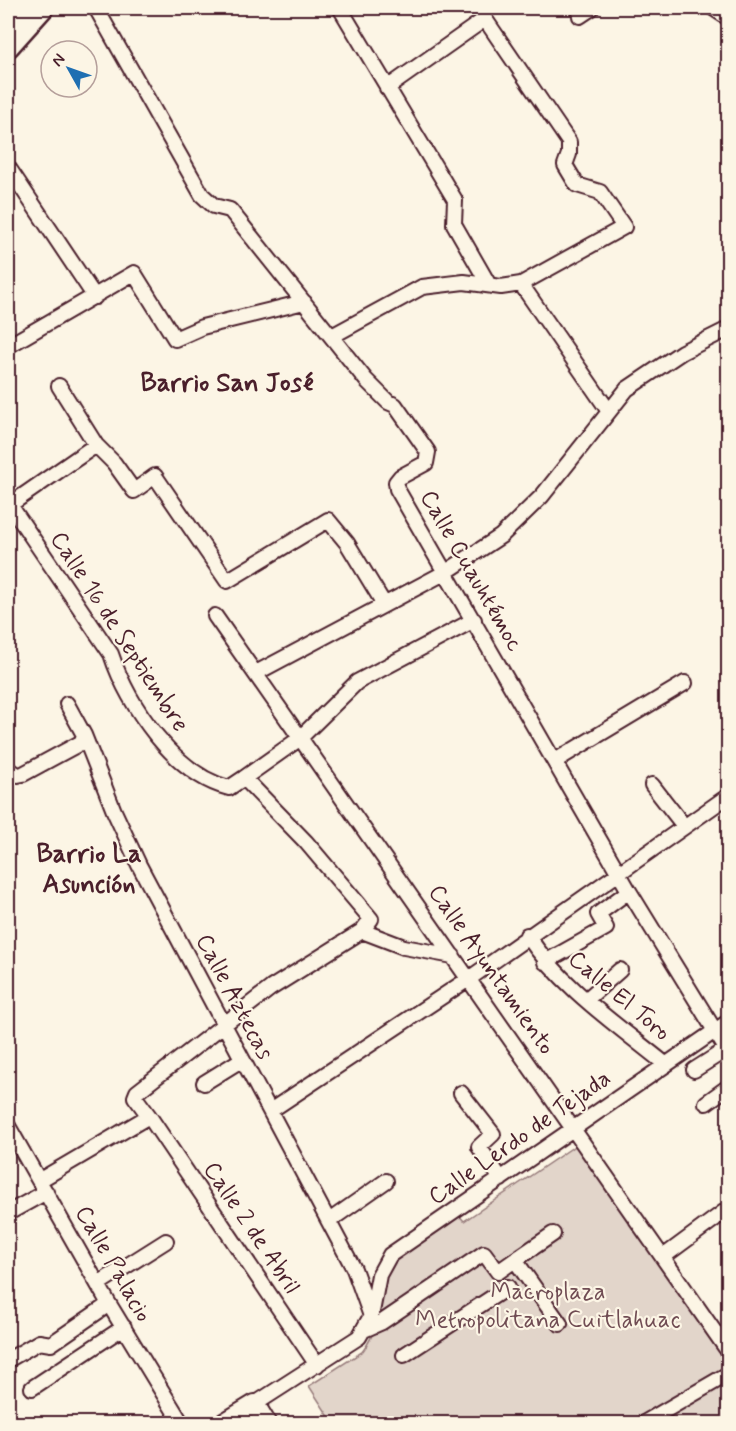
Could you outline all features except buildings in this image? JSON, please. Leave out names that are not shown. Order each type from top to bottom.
[{"type":"main road","points":[[8,23],[21,8]]},
{"type":"main road","points":[[8,46],[42,8]]},
{"type":"street","name":"Calle Cuauhtémoc","points":[[96,8],[202,195],[214,206],[230,210],[366,380],[388,402],[395,405],[428,452],[426,463],[400,477],[396,483],[397,489],[629,891],[714,1032],[728,1050]]},
{"type":"street","points":[[340,8],[455,200],[454,224],[489,285]]},
{"type":"street","points":[[713,8],[729,18]]},
{"type":"street","points":[[332,336],[422,287],[464,282],[489,285],[521,284],[624,227],[600,192],[577,185],[565,165],[570,154],[569,142],[485,19],[387,88]]},
{"type":"street","points":[[8,167],[94,297]]},
{"type":"street","points":[[8,346],[134,273],[175,339],[202,327],[304,302]]},
{"type":"street","points":[[521,284],[608,410]]},
{"type":"street","points":[[256,672],[446,572],[501,536],[523,516],[564,470],[608,410],[627,389],[652,370],[729,329]]},
{"type":"street","points":[[59,386],[96,445],[114,463],[134,491],[155,476],[227,581],[328,520],[348,543],[384,604]]},
{"type":"street","points":[[8,505],[96,445]]},
{"type":"street","name":"Calle 16 de Septiembre","points":[[8,505],[111,654],[115,667],[148,724],[168,750],[194,772],[217,785],[229,788],[244,778]]},
{"type":"street","name":"Calle Ayuntamiento","points":[[216,616],[256,672],[299,739],[470,978],[729,1351]]},
{"type":"street","points":[[8,1213],[43,1186],[149,1116],[135,1094],[271,988],[362,931],[370,923],[368,914],[306,842],[244,778],[299,739],[357,682],[474,620]]},
{"type":"street","points":[[555,761],[685,683]]},
{"type":"street","name":"Calle Aztecas","points":[[67,704],[84,735],[84,741],[136,860],[354,1269],[368,1322]]},
{"type":"street","points":[[8,769],[18,775],[23,774],[84,741]]},
{"type":"street","points":[[652,785],[684,826]]},
{"type":"street","points":[[270,1111],[470,978],[618,871],[729,796]]},
{"type":"street","name":"Calle El Toro","points":[[545,962],[606,928],[598,914],[629,891]]},
{"type":"street","points":[[362,931],[404,947],[453,956]]},
{"type":"street","name":"Calle El Toro","points":[[527,936],[545,962],[586,1000],[665,1064]]},
{"type":"street","points":[[586,1000],[620,970]]},
{"type":"street","name":"Calle Lerdo de Tejada","points":[[368,1322],[379,1275],[390,1255],[729,1022]]},
{"type":"street","points":[[694,1070],[728,1050]]},
{"type":"street","points":[[204,1083],[241,1060]]},
{"type":"street","points":[[706,1103],[729,1087]]},
{"type":"street","points":[[461,1093],[493,1134],[479,1147],[501,1179]]},
{"type":"street","name":"Calle 2 de Abril","points":[[149,1116],[317,1365]]},
{"type":"street","name":"Calle Palacio","points":[[8,1126],[109,1304],[182,1424]]},
{"type":"street","points":[[329,1221],[386,1181]]},
{"type":"street","points":[[663,1257],[729,1209]]},
{"type":"street","points":[[498,1272],[553,1234]]},
{"type":"street","points":[[98,1284],[166,1241]]},
{"type":"street","points":[[225,1422],[359,1337],[368,1322],[382,1322],[484,1252],[508,1289],[404,1355]]},
{"type":"street","points":[[515,1260],[560,1324]]},
{"type":"street","points":[[8,1360],[39,1342],[51,1344],[109,1304]]},
{"type":"street","points":[[32,1388],[124,1327]]},
{"type":"street","points":[[642,1424],[729,1374]]},
{"type":"street","points":[[255,1404],[267,1424]]},
{"type":"street","points":[[225,1422],[249,1420],[261,1424]]},
{"type":"green space","name":"Macroplaza Metropolitana Cuitlahuac","points":[[579,1143],[728,1356],[728,1423],[333,1423],[309,1386],[362,1352],[368,1343],[379,1311],[385,1266],[456,1212],[464,1221]]},
{"type":"district","name":"Barrio San José","points":[[227,384]]},
{"type":"district","name":"Barrio La Asunción","points":[[89,870]]}]
